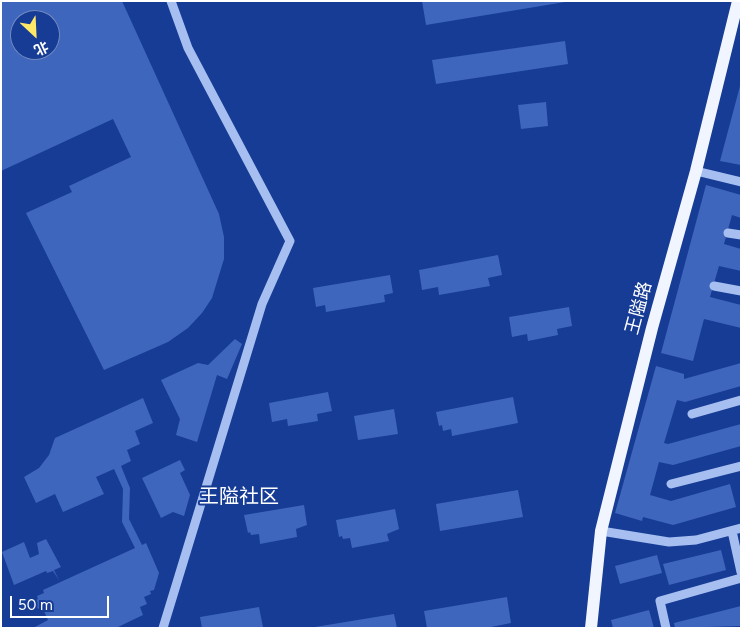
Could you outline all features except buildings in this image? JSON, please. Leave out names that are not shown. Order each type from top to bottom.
[{"type":"main road","name":"王隘路","points":[[591,628],[601,531],[652,328],[696,171],[738,1]]},
{"type":"street","points":[[163,628],[262,304],[290,242],[188,48],[171,1]]},
{"type":"street","points":[[696,171],[741,182]]},
{"type":"street","points":[[728,233],[741,236]]},
{"type":"street","points":[[714,286],[741,291]]},
{"type":"street","points":[[692,414],[741,400]]},
{"type":"street","points":[[671,484],[741,466]]},
{"type":"street","points":[[601,531],[670,542],[696,540],[736,529],[741,572]]},
{"type":"street","points":[[666,628],[660,601],[741,578]]},
{"type":"district","name":"王隘社区","points":[[239,497]]}]
